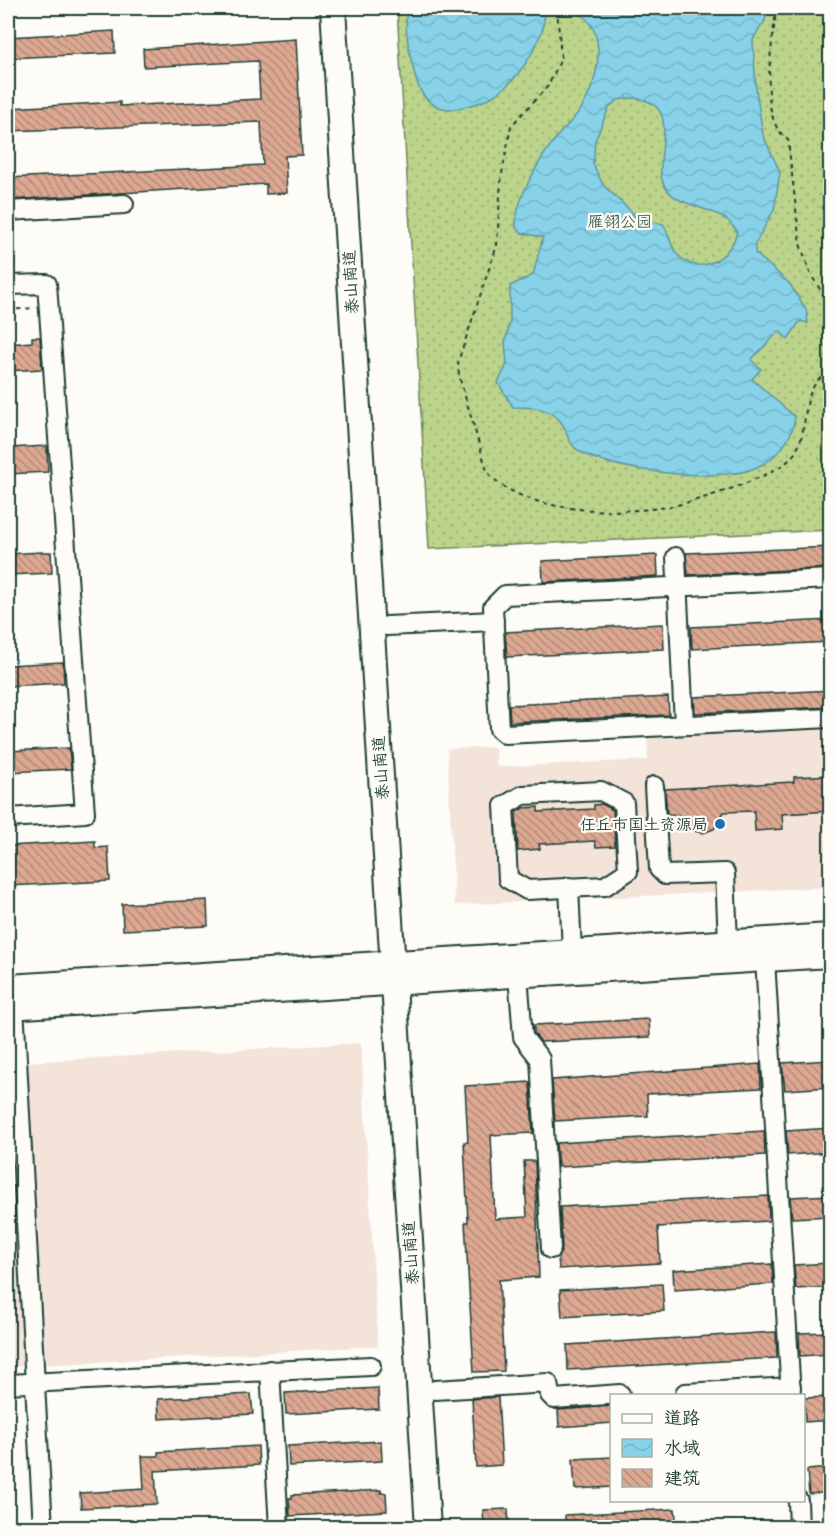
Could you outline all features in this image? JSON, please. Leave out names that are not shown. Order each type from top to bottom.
[{"type":"main road","name":"泰山南道","points":[[333,8],[401,972],[444,1527]]},
{"type":"main road","name":"泰山南道","points":[[350,8],[387,626],[428,1527]]},
{"type":"main road","points":[[10,1000],[401,972],[572,952],[831,936]]},
{"type":"main road","points":[[401,972],[518,975],[831,955]]},
{"type":"lane","points":[[8,211],[124,204]]},
{"type":"lane","points":[[8,285],[47,284],[85,813],[8,818]]},
{"type":"lane","points":[[676,557],[684,725]]},
{"type":"lane","points":[[831,579],[505,595],[493,607],[499,729],[505,734],[831,718]]},
{"type":"lane","points":[[387,626],[494,621]]},
{"type":"lane","points":[[654,786],[659,869],[665,875],[725,873],[728,942]]},
{"type":"lane","points":[[601,791],[624,803],[627,871],[605,886],[569,888],[528,890],[508,879],[504,806],[523,795],[601,791]]},
{"type":"lane","points":[[569,888],[572,952]]},
{"type":"lane","points":[[685,1393],[791,1391],[765,959]]},
{"type":"lane","points":[[518,975],[523,1037],[540,1059],[551,1249]]},
{"type":"lane","points":[[10,1000],[44,1527]]},
{"type":"lane","points":[[8,1384],[371,1366]]},
{"type":"lane","points":[[270,1370],[279,1527]]},
{"type":"lane","points":[[435,1390],[548,1383],[550,1395],[554,1399],[610,1395]]},
{"type":"lane","points":[[798,1502],[799,1527]]},
{"type":"path","points":[[776,8],[769,89],[771,111],[776,126],[788,140],[804,260],[831,305]]},
{"type":"path","points":[[557,9],[561,59],[548,86],[511,126],[501,179],[497,245],[458,362],[459,376],[487,471],[494,480],[509,490],[548,505],[620,510],[660,508],[694,501],[772,471],[796,455],[801,443],[812,389],[820,377],[831,372]]},
{"type":"path","points":[[8,310],[49,308]]},
{"type":"shaded area","points":[[830,728],[830,887],[455,905],[447,749],[495,747],[497,767],[648,760],[647,737]]},
{"type":"shaded area","points":[[361,1043],[378,1346],[8,1367],[8,1063]]},
{"type":"green space","name":"雁翎公园","points":[[397,8],[830,8],[830,530],[429,549]]},
{"type":"water","points":[[407,8],[558,8],[546,13],[542,31],[531,55],[506,87],[484,101],[451,109],[433,104],[419,89],[408,40]]},
{"type":"water","points":[[559,8],[765,8],[766,18],[753,41],[756,89],[763,135],[780,172],[774,210],[755,244],[755,253],[789,283],[806,309],[808,323],[800,321],[788,339],[779,331],[751,360],[761,369],[752,379],[795,417],[790,436],[779,452],[755,468],[730,474],[686,474],[637,469],[594,458],[576,449],[563,425],[547,411],[513,407],[498,383],[507,364],[505,343],[510,322],[510,286],[533,275],[543,237],[522,233],[516,228],[519,206],[529,181],[543,157],[582,107],[596,74],[598,44],[594,30],[587,19],[575,12]],"holes":[[[631,98],[648,101],[658,108],[662,118],[664,130],[661,169],[666,189],[681,201],[719,215],[737,231],[728,250],[713,262],[695,265],[685,261],[677,254],[663,224],[639,219],[603,185],[593,164],[595,141],[609,107],[618,100]]]},
{"type":"building","points":[[114,31],[115,53],[8,58],[8,37]]},
{"type":"building","points":[[296,39],[302,155],[285,156],[287,193],[266,194],[266,184],[8,200],[8,178],[263,165],[261,122],[8,131],[8,108],[120,102],[120,106],[260,99],[258,61],[144,67],[143,49]]},
{"type":"building","points":[[32,337],[40,337],[42,369],[8,371],[8,344],[32,342]]},
{"type":"building","points":[[47,446],[48,472],[8,474],[8,448]]},
{"type":"building","points":[[831,547],[831,568],[688,575],[686,553]]},
{"type":"building","points":[[51,552],[52,573],[8,575],[8,554]]},
{"type":"building","points":[[657,555],[658,576],[543,582],[542,561]]},
{"type":"building","points":[[831,620],[831,642],[692,649],[691,627]]},
{"type":"building","points":[[663,624],[664,649],[507,657],[505,632]]},
{"type":"building","points":[[63,662],[64,683],[8,686],[8,665]]},
{"type":"building","points":[[831,690],[831,707],[695,713],[694,697]]},
{"type":"building","points":[[668,697],[669,715],[510,722],[509,705]]},
{"type":"building","points":[[69,748],[71,769],[8,772],[8,751]]},
{"type":"building","points":[[831,775],[831,811],[782,814],[783,829],[755,831],[754,811],[724,812],[714,829],[703,833],[690,830],[678,815],[667,815],[665,789],[794,782],[794,777]]},
{"type":"building","points":[[602,804],[613,810],[615,846],[596,847],[595,841],[539,844],[540,849],[518,851],[516,812],[523,808],[538,807],[538,812],[594,809],[594,805]]},
{"type":"building","points":[[95,841],[95,848],[108,847],[110,881],[8,886],[8,846]]},
{"type":"building","points":[[207,900],[208,926],[123,930],[122,904]]},
{"type":"building","points":[[649,1019],[650,1037],[541,1042],[534,1033],[534,1025]]},
{"type":"building","points":[[831,1060],[831,1087],[785,1090],[782,1063]]},
{"type":"building","points":[[760,1064],[761,1088],[647,1094],[648,1116],[555,1121],[552,1080]]},
{"type":"building","points":[[530,1082],[533,1133],[491,1135],[495,1219],[527,1217],[524,1161],[535,1161],[539,1277],[499,1280],[504,1371],[474,1372],[465,1222],[468,1222],[464,1142],[468,1142],[465,1086]]},
{"type":"building","points":[[831,1128],[831,1152],[788,1155],[786,1131]]},
{"type":"building","points":[[764,1131],[765,1155],[558,1167],[556,1143]]},
{"type":"building","points":[[831,1195],[831,1216],[792,1218],[790,1197]]},
{"type":"building","points":[[768,1196],[769,1221],[658,1227],[660,1263],[559,1269],[558,1257],[562,1248],[560,1207]]},
{"type":"building","points":[[831,1263],[831,1287],[796,1289],[794,1265]]},
{"type":"building","points":[[772,1264],[773,1284],[674,1290],[673,1270]]},
{"type":"building","points":[[662,1284],[664,1311],[562,1317],[560,1290]]},
{"type":"building","points":[[776,1332],[777,1358],[568,1370],[567,1345]]},
{"type":"building","points":[[831,1332],[831,1354],[800,1356],[799,1333]]},
{"type":"building","points":[[378,1388],[379,1409],[286,1414],[285,1393]]},
{"type":"building","points":[[251,1394],[253,1414],[159,1419],[158,1399]]},
{"type":"building","points":[[498,1397],[502,1465],[476,1467],[472,1399]]},
{"type":"building","points":[[831,1397],[831,1420],[805,1422],[805,1398]]},
{"type":"building","points":[[610,1406],[610,1423],[559,1427],[558,1410]]},
{"type":"building","points":[[381,1441],[382,1461],[289,1466],[288,1446]]},
{"type":"building","points":[[258,1446],[259,1465],[155,1471],[157,1504],[81,1508],[80,1493],[144,1489],[142,1456],[158,1456],[158,1452]]},
{"type":"building","points":[[610,1457],[610,1487],[575,1489],[573,1459]]},
{"type":"building","points":[[831,1468],[831,1492],[809,1494],[807,1470]]},
{"type":"building","points":[[381,1490],[381,1493],[386,1493],[387,1511],[290,1516],[289,1498],[292,1498],[292,1495]]},
{"type":"building","points":[[508,1509],[509,1527],[484,1527],[483,1510]]},
{"type":"building","points":[[675,1509],[677,1527],[565,1527],[565,1515]]},
{"type":"place","name":"任丘市国土资源局","points":[[720,824]]}]
